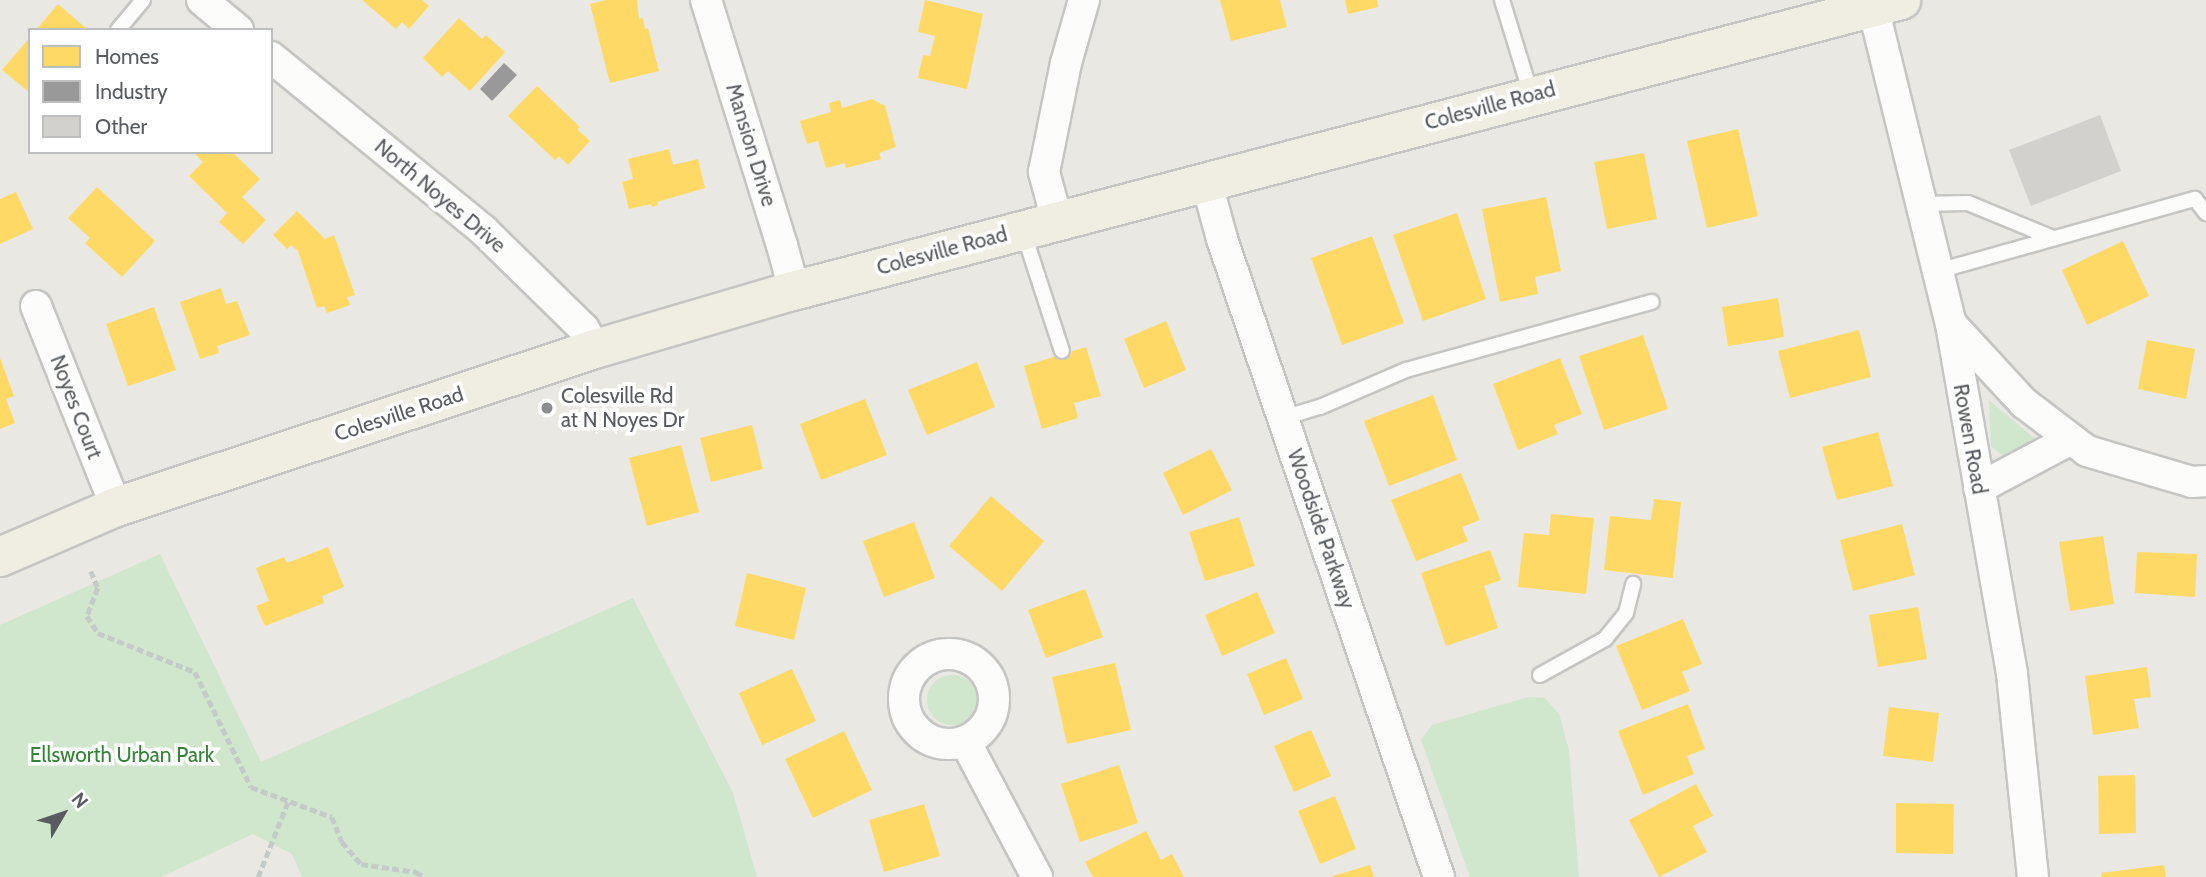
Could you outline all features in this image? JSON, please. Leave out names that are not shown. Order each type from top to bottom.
[{"type":"highway","name":"Colesville Road","points":[[0,557],[116,507],[595,349],[789,292],[1206,180],[1887,4]]},
{"type":"street","points":[[202,0],[237,28]]},
{"type":"street","name":"Mansion Drive","points":[[706,0],[782,245],[790,275],[789,292]]},
{"type":"street","points":[[1040,225],[1044,172],[1066,63],[1084,0]]},
{"type":"street","name":"Rowen Road","points":[[1887,4],[1922,204],[1951,324],[2012,674],[2033,877]]},
{"type":"street","name":"North Noyes Drive","points":[[273,59],[483,230],[584,328],[595,349]]},
{"type":"street","name":"Woodside Parkway","points":[[1206,180],[1222,239],[1440,877]]},
{"type":"street","name":"Noyes Court","points":[[36,306],[116,507]]},
{"type":"street","points":[[1951,324],[2024,403],[2087,451],[2192,482],[2206,481]]},
{"type":"street","points":[[1979,488],[2071,439]]},
{"type":"street","points":[[965,741],[1037,877]]},
{"type":"lane","points":[[120,28],[143,0]]},
{"type":"lane","points":[[1502,0],[1532,96]]},
{"type":"lane","points":[[1938,271],[2195,199],[2206,213]]},
{"type":"lane","points":[[1922,204],[1968,203],[2053,238]]},
{"type":"lane","points":[[1040,225],[1062,351]]},
{"type":"lane","points":[[1283,418],[1320,407],[1406,370],[1652,302]]},
{"type":"lane","points":[[1540,675],[1605,639],[1626,613],[1633,584]]},
{"type":"path","points":[[91,571],[98,588],[87,616],[98,633],[195,672],[251,787],[332,817],[342,842],[361,864],[416,872],[424,877]]},
{"type":"path","points":[[258,877],[289,799]]},
{"type":"green space","points":[[1989,400],[2035,439],[2017,455],[2002,455],[1991,446]]},
{"type":"green space","name":"Ellsworth Urban Park","points":[[160,554],[261,762],[633,598],[733,793],[757,877],[302,877],[292,854],[253,834],[161,877],[0,877],[0,625]]},
{"type":"green space","points":[[952,675],[970,682],[977,700],[970,718],[952,725],[934,718],[927,700],[934,682]]},
{"type":"green space","points":[[1529,697],[1545,698],[1559,714],[1569,750],[1579,877],[1470,877],[1421,740],[1432,725]]},
{"type":"building: Homes","points":[[362,0],[422,0],[429,6],[409,29],[402,22],[396,29]]},
{"type":"building: Homes","points":[[606,0],[637,0],[639,19],[643,18],[645,29],[648,28],[659,71],[610,83],[590,4]]},
{"type":"building: Homes","points":[[925,0],[983,14],[967,89],[918,78],[923,55],[930,56],[935,36],[918,32]]},
{"type":"building: Homes","points":[[1220,0],[1280,0],[1287,27],[1231,41]]},
{"type":"building: Homes","points":[[1345,0],[1377,0],[1378,7],[1348,14]]},
{"type":"building: Homes","points":[[58,4],[86,28],[38,28]]},
{"type":"building: Homes","points":[[459,18],[482,39],[486,35],[505,52],[470,91],[448,71],[442,77],[423,58]]},
{"type":"building: Homes","points":[[28,39],[28,91],[2,70]]},
{"type":"building: Homes","points":[[537,86],[580,127],[577,129],[590,141],[568,165],[559,156],[555,160],[508,116]]},
{"type":"building: Homes","points":[[872,99],[885,106],[896,147],[879,153],[881,159],[846,168],[845,163],[826,168],[818,141],[807,144],[800,121],[831,112],[829,103],[840,100],[842,108]]},
{"type":"building: Homes","points":[[1738,129],[1758,216],[1707,228],[1687,141]]},
{"type":"building: Homes","points":[[669,149],[673,165],[698,159],[705,188],[657,202],[658,205],[652,207],[651,204],[629,209],[622,182],[633,179],[628,159]]},
{"type":"building: Homes","points":[[1644,153],[1657,219],[1607,229],[1594,162]]},
{"type":"building: Homes","points":[[195,154],[234,154],[260,179],[242,197],[266,220],[243,244],[219,222],[227,213],[189,176],[203,162]]},
{"type":"building: Homes","points":[[97,187],[155,241],[122,277],[85,243],[90,238],[68,218]]},
{"type":"building: Homes","points":[[16,192],[33,229],[0,244],[0,199]]},
{"type":"building: Homes","points":[[1546,197],[1561,271],[1535,277],[1538,294],[1500,302],[1482,209]]},
{"type":"building: Homes","points":[[297,211],[325,239],[334,235],[355,295],[347,297],[350,305],[327,313],[324,306],[317,308],[298,251],[291,245],[287,249],[273,235]]},
{"type":"building: Homes","points":[[1457,213],[1486,299],[1423,321],[1393,235]]},
{"type":"building: Homes","points":[[1372,236],[1404,323],[1342,345],[1311,258]]},
{"type":"building: Homes","points":[[2123,241],[2149,296],[2087,325],[2062,270]]},
{"type":"building: Homes","points":[[221,288],[226,304],[237,301],[250,335],[217,346],[219,353],[200,359],[180,302]]},
{"type":"building: Homes","points":[[1778,298],[1784,337],[1728,346],[1722,307]]},
{"type":"building: Homes","points":[[154,307],[176,370],[128,386],[106,324]]},
{"type":"building: Homes","points":[[1166,321],[1186,370],[1144,388],[1124,339]]},
{"type":"building: Homes","points":[[1859,330],[1871,377],[1790,398],[1778,351]]},
{"type":"building: Homes","points":[[1643,335],[1668,409],[1604,430],[1579,356]]},
{"type":"building: Homes","points":[[2147,340],[2195,349],[2186,399],[2138,389]]},
{"type":"building: Homes","points":[[1086,347],[1101,396],[1074,403],[1078,418],[1042,429],[1024,366]]},
{"type":"building: Homes","points":[[0,358],[14,396],[6,399],[15,423],[0,429]]},
{"type":"building: Homes","points":[[1560,358],[1582,414],[1554,425],[1558,434],[1518,450],[1493,384]]},
{"type":"building: Homes","points":[[977,362],[995,407],[927,435],[908,390]]},
{"type":"building: Homes","points":[[1433,395],[1457,460],[1389,486],[1364,421]]},
{"type":"building: Homes","points":[[865,399],[887,455],[821,480],[800,424]]},
{"type":"building: Homes","points":[[752,425],[763,469],[711,482],[700,438]]},
{"type":"building: Homes","points":[[1878,432],[1893,486],[1837,500],[1822,447]]},
{"type":"building: Homes","points":[[681,445],[699,512],[647,526],[629,458]]},
{"type":"building: Homes","points":[[1211,449],[1232,490],[1183,515],[1163,473]]},
{"type":"building: Homes","points":[[1461,473],[1480,520],[1462,527],[1468,541],[1416,561],[1391,500]]},
{"type":"building: Homes","points":[[991,496],[1044,541],[1002,591],[949,546]]},
{"type":"building: Homes","points":[[1654,499],[1681,502],[1673,578],[1604,570],[1610,516],[1651,520]]},
{"type":"building: Homes","points":[[1551,514],[1594,518],[1586,594],[1518,587],[1524,533],[1549,535]]},
{"type":"building: Homes","points":[[1239,517],[1255,566],[1205,581],[1189,532]]},
{"type":"building: Homes","points":[[914,522],[935,578],[884,597],[863,541]]},
{"type":"building: Homes","points":[[1902,524],[1915,575],[1853,591],[1840,540]]},
{"type":"building: Homes","points":[[2103,536],[2114,604],[2070,611],[2059,542]]},
{"type":"building: Homes","points":[[328,547],[344,587],[322,596],[324,603],[265,626],[256,606],[269,601],[256,568],[284,557],[287,563]]},
{"type":"building: Homes","points":[[1490,550],[1501,580],[1484,586],[1498,628],[1446,646],[1421,573]]},
{"type":"building: Homes","points":[[2137,552],[2197,554],[2195,597],[2135,593]]},
{"type":"building: Homes","points":[[747,573],[806,588],[794,640],[735,626]]},
{"type":"building: Homes","points":[[1085,589],[1103,637],[1046,658],[1028,610]]},
{"type":"building: Homes","points":[[1257,592],[1275,633],[1222,656],[1205,615]]},
{"type":"building: Homes","points":[[1918,607],[1927,659],[1878,667],[1869,615]]},
{"type":"building: Homes","points":[[1683,619],[1702,664],[1682,672],[1690,691],[1642,710],[1616,646]]},
{"type":"building: Homes","points":[[1286,658],[1303,699],[1264,715],[1247,674]]},
{"type":"building: Homes","points":[[1115,663],[1131,730],[1067,744],[1052,677]]},
{"type":"building: Homes","points":[[2147,667],[2151,697],[2134,699],[2139,728],[2093,735],[2085,676]]},
{"type":"building: Homes","points":[[792,669],[816,721],[762,745],[739,693]]},
{"type":"building: Homes","points":[[1688,704],[1705,749],[1687,756],[1694,774],[1643,795],[1618,731]]},
{"type":"building: Homes","points":[[1889,707],[1939,713],[1933,762],[1883,756]]},
{"type":"building: Homes","points":[[1311,730],[1331,776],[1294,792],[1274,746]]},
{"type":"building: Homes","points":[[844,731],[872,790],[813,818],[785,759]]},
{"type":"building: Homes","points":[[1119,765],[1138,823],[1080,842],[1061,784]]},
{"type":"building: Homes","points":[[2135,775],[2136,833],[2099,834],[2098,776]]},
{"type":"building: Homes","points":[[1696,784],[1713,816],[1693,826],[1707,852],[1659,877],[1629,820]]},
{"type":"building: Homes","points":[[1335,796],[1356,849],[1320,864],[1298,811]]},
{"type":"building: Homes","points":[[1896,803],[1954,804],[1953,854],[1896,853]]},
{"type":"building: Homes","points":[[924,804],[940,856],[884,872],[869,820]]},
{"type":"building: Homes","points":[[1146,831],[1161,860],[1172,854],[1184,877],[1093,877],[1085,862]]},
{"type":"building: Homes","points":[[1370,865],[1374,877],[1333,876]]},
{"type":"building: Homes","points":[[2164,865],[2166,877],[2102,877],[2101,873]]},
{"type":"building: Industry","points":[[504,63],[517,75],[492,101],[480,89]]},
{"type":"building: Other","points":[[2100,115],[2121,171],[2031,206],[2009,150]]},
{"type":"place","name":"Colesville Rd at N Noyes Dr","points":[[547,408]]}]
